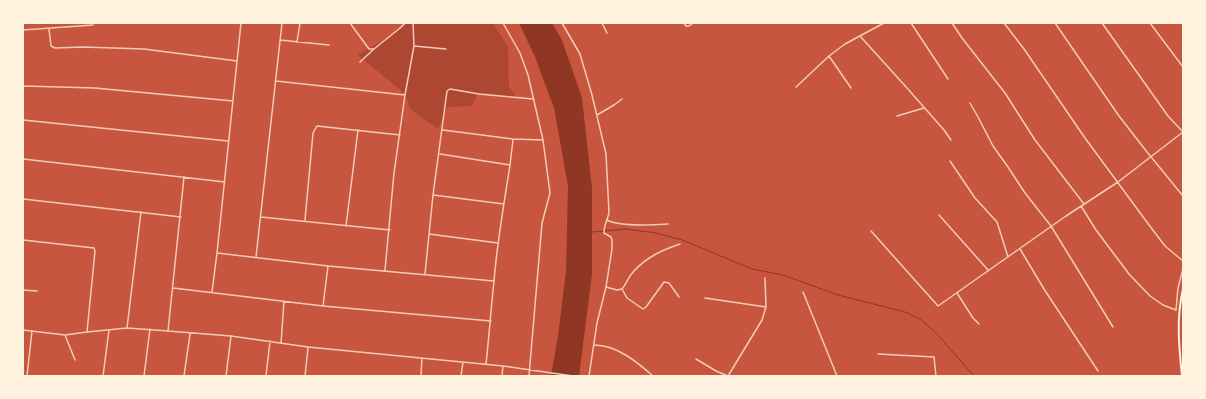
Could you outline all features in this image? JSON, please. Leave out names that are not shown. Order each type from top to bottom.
[{"type":"main road","points":[[1182,376],[1178,340],[1179,317],[1183,289]]},
{"type":"street","points":[[212,292],[218,253],[241,23]]},
{"type":"street","points":[[256,258],[282,23]]},
{"type":"street","points":[[296,42],[300,23]]},
{"type":"street","points":[[350,23],[369,49],[374,49]]},
{"type":"street","points":[[360,62],[405,23]]},
{"type":"street","points":[[385,270],[390,230],[394,173],[404,95],[414,46],[413,23]]},
{"type":"street","points":[[503,23],[520,53],[528,75],[543,140],[550,193],[542,223],[529,376]]},
{"type":"street","points":[[562,23],[582,59],[606,154],[609,213],[604,225],[604,233],[611,236],[612,240],[606,287],[597,323],[589,376]]},
{"type":"street","points":[[602,23],[607,33]]},
{"type":"street","points":[[684,23],[686,26],[693,23]]},
{"type":"street","points":[[796,88],[829,56],[845,44],[884,23]]},
{"type":"street","points":[[911,23],[948,79]]},
{"type":"street","points":[[952,23],[1005,93],[1035,140],[1084,204]]},
{"type":"street","points":[[1004,23],[1024,49],[1085,138],[1165,246],[1183,261]]},
{"type":"street","points":[[1055,23],[1119,116],[1150,157],[1183,196]]},
{"type":"street","points":[[871,231],[937,305],[940,305],[1051,226],[1118,182],[1183,132],[1168,116],[1102,23]]},
{"type":"street","points":[[1150,23],[1183,67]]},
{"type":"street","points":[[23,30],[93,25]]},
{"type":"street","points":[[49,29],[51,46],[55,48],[83,47],[144,49],[237,60]]},
{"type":"street","points":[[860,36],[944,130],[951,140]]},
{"type":"street","points":[[280,40],[329,45]]},
{"type":"street","points":[[414,46],[446,49]]},
{"type":"street","points":[[829,56],[851,88]]},
{"type":"street","points":[[276,81],[404,95]]},
{"type":"street","points":[[23,86],[95,88],[233,101]]},
{"type":"street","points":[[425,274],[433,194],[446,93],[450,89],[479,94],[534,99]]},
{"type":"street","points":[[597,115],[622,99]]},
{"type":"street","points":[[970,103],[993,146],[1025,193],[1051,226],[1113,327]]},
{"type":"street","points":[[897,116],[924,108]]},
{"type":"street","points":[[23,120],[228,141]]},
{"type":"street","points":[[305,220],[314,129],[317,126],[400,135]]},
{"type":"street","points":[[346,226],[358,130]]},
{"type":"street","points":[[442,130],[513,139],[543,140]]},
{"type":"street","points":[[486,364],[498,243],[513,139]]},
{"type":"street","points":[[439,154],[510,165]]},
{"type":"street","points":[[23,159],[224,182]]},
{"type":"street","points":[[950,161],[975,198],[997,222],[1008,257]]},
{"type":"street","points":[[168,331],[184,177]]},
{"type":"street","points":[[433,194],[504,204]]},
{"type":"street","points":[[23,199],[181,217]]},
{"type":"street","points":[[1081,206],[1096,230],[1129,274],[1150,296],[1163,306],[1176,310],[1178,288],[1183,269]]},
{"type":"street","points":[[127,328],[141,212]]},
{"type":"street","points":[[939,215],[988,270]]},
{"type":"street","points":[[261,217],[305,220],[390,230]]},
{"type":"street","points":[[607,220],[622,225],[668,224]]},
{"type":"street","points":[[429,234],[498,243]]},
{"type":"street","points":[[23,240],[94,248],[93,278],[87,332]]},
{"type":"street","points":[[606,287],[617,290],[622,289],[633,271],[651,256],[680,244]]},
{"type":"street","points":[[1020,249],[1044,289],[1098,371]]},
{"type":"street","points":[[218,253],[328,266],[494,281]]},
{"type":"street","points":[[323,306],[328,266]]},
{"type":"street","points":[[696,359],[716,371],[728,376],[762,320],[766,307],[766,278]]},
{"type":"street","points":[[622,289],[627,298],[643,309],[666,281],[680,297]]},
{"type":"street","points":[[173,288],[323,306],[491,321]]},
{"type":"street","points":[[23,290],[37,291]]},
{"type":"street","points":[[803,292],[837,376]]},
{"type":"street","points":[[957,293],[973,318],[979,324]]},
{"type":"street","points":[[705,298],[766,307]]},
{"type":"street","points":[[280,343],[284,301]]},
{"type":"street","points":[[23,330],[66,335],[127,328],[150,329],[190,334],[231,336],[308,347],[486,364],[573,376]]},
{"type":"street","points":[[144,376],[150,329]]},
{"type":"street","points":[[103,376],[109,330]]},
{"type":"street","points":[[28,376],[32,331]]},
{"type":"street","points":[[184,376],[190,334]]},
{"type":"street","points":[[66,335],[75,360]]},
{"type":"street","points":[[226,376],[231,336]]},
{"type":"street","points":[[266,376],[270,341]]},
{"type":"street","points":[[594,345],[601,345],[618,351],[653,376]]},
{"type":"street","points":[[305,376],[308,347]]},
{"type":"street","points":[[878,354],[934,357],[936,376]]},
{"type":"street","points":[[420,376],[422,358]]},
{"type":"street","points":[[461,376],[463,362]]},
{"type":"street","points":[[502,376],[503,366]]},
{"type":"shaded area","points":[[406,23],[493,23],[508,47],[509,87],[517,98],[478,93],[472,106],[447,107],[438,129],[411,110],[404,93],[358,55],[403,28]]},
{"type":"shaded area","points":[[519,23],[552,23],[562,40],[582,98],[592,188],[592,274],[579,376],[551,376],[558,336],[566,271],[568,186],[554,108],[535,57]]},
{"type":"waterway","points":[[592,232],[626,229],[656,233],[682,240],[752,269],[783,275],[838,295],[905,312],[920,319],[937,334],[974,376]]}]
